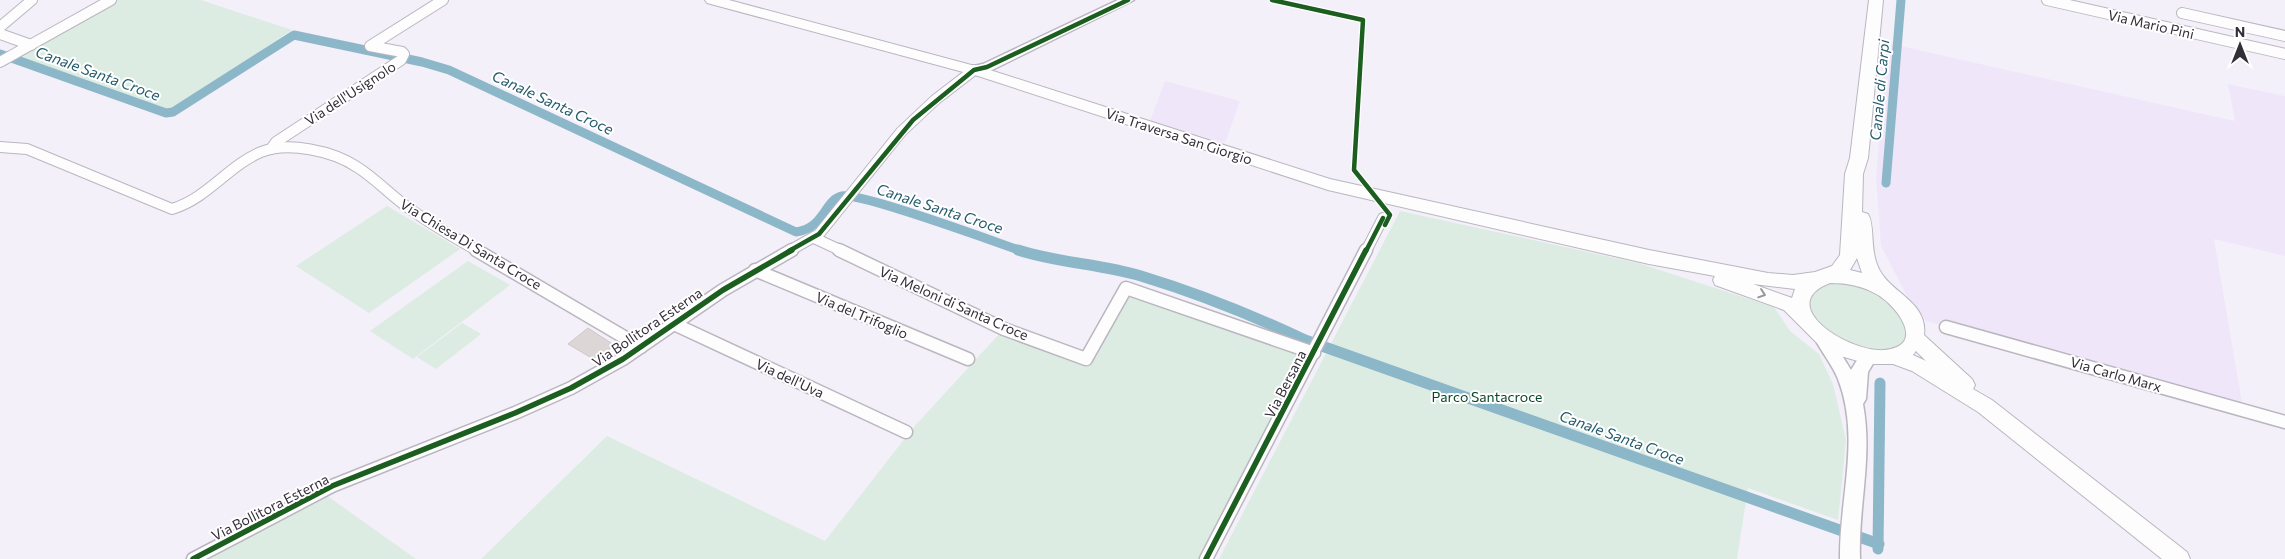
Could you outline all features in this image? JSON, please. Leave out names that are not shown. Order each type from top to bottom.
[{"type":"main road","name":"Via Traversa San Giorgio","points":[[712,0],[974,70],[1328,184],[1649,257],[1768,280],[1793,282],[1817,279]]},
{"type":"main road","points":[[974,70],[987,67],[1128,0]]},
{"type":"main road","points":[[1850,555],[1860,437],[1856,411],[1847,378],[1837,357],[1806,322],[1800,307],[1800,300],[1805,287],[1817,279],[1839,271],[1849,255],[1854,174],[1859,158],[1876,0]]},
{"type":"main road","points":[[1859,158],[1863,175],[1864,248],[1873,277],[1900,301],[1910,314],[1915,326],[1916,339],[1985,406],[2179,559]]},
{"type":"main road","name":"Via Traversa San Giorgio","points":[[1649,257],[1778,299],[1791,305],[1806,322]]},
{"type":"main road","points":[[1817,279],[1829,276],[1857,278],[1886,290]]},
{"type":"main road","points":[[1823,339],[1845,350],[1868,357],[1895,356],[1919,366],[1985,406]]},
{"type":"main road","points":[[1895,356],[1908,349],[1916,339]]},
{"type":"main road","points":[[1856,411],[1858,371],[1868,357]]},
{"type":"street","points":[[0,27],[32,0]]},
{"type":"street","points":[[1,61],[112,0]]},
{"type":"street","name":"Via dell'Usignolo","points":[[271,149],[276,142],[401,59],[402,52],[370,46],[443,0]]},
{"type":"street","name":"Via Mario Pini","points":[[2047,0],[2285,54]]},
{"type":"street","points":[[2182,13],[2285,36]]},
{"type":"street","points":[[0,34],[29,46]]},
{"type":"street","name":"Via Bollitora Esterna","points":[[193,559],[332,486],[410,457],[571,388],[641,347],[755,270],[814,238],[824,230],[913,120],[935,100],[974,70]]},
{"type":"street","points":[[0,147],[27,149],[172,209],[189,203],[255,156],[271,149]]},
{"type":"street","name":"Via Chiesa Di Santa Croce","points":[[271,149],[284,148],[350,163],[396,199],[435,226],[574,304],[641,347]]},
{"type":"street","name":"Via Bersana","points":[[1206,559],[1383,218]]},
{"type":"street","name":"Via Meloni di Santa Croce","points":[[814,238],[1004,329],[1086,359],[1126,288],[1314,351]]},
{"type":"street","name":"Via del Trifoglio","points":[[755,270],[968,359]]},
{"type":"street","name":"Via dell'Uva","points":[[674,324],[906,432]]},
{"type":"street","name":"Via Carlo Marx","points":[[1946,327],[2285,422]]},
{"type":"shaded area","points":[[1887,43],[2235,121],[2228,84],[2285,96],[2285,256],[2214,239],[2243,408],[1926,321],[1909,300],[1881,246],[1876,178]]},
{"type":"shaded area","points":[[1165,81],[1240,101],[1225,143],[1150,121]]},
{"type":"green space","points":[[105,0],[201,0],[292,30],[164,114],[16,63],[19,49]]},
{"type":"green space","points":[[387,206],[460,249],[369,313],[296,266]]},
{"type":"green space","name":"Parco Santacroce","points":[[1400,211],[1638,263],[1774,307],[1790,331],[1819,354],[1833,384],[1846,440],[1838,520],[1748,488],[1737,559],[1219,559]]},
{"type":"green space","points":[[468,261],[510,285],[413,359],[370,331]]},
{"type":"green space","points":[[1831,282],[1849,282],[1885,296],[1908,327],[1904,338],[1898,346],[1890,350],[1881,351],[1861,348],[1824,332],[1808,307],[1813,291]]},
{"type":"green space","points":[[1131,292],[1306,357],[1203,559],[481,559],[607,436],[825,541],[912,429],[1001,332],[1090,365]]},
{"type":"green space","points":[[462,323],[481,334],[436,369],[417,357]]},
{"type":"green space","points":[[319,490],[416,559],[184,559],[237,538]]},
{"type":"building","points":[[588,328],[614,345],[609,349],[607,355],[595,360],[568,344]]},
{"type":"waterway","name":"Canale di Carpi","points":[[1886,183],[1901,0]]},
{"type":"waterway","name":"Canale Santa Croce","points":[[0,54],[166,113],[173,112],[294,35],[422,62],[449,70],[796,232],[813,225],[836,199],[842,196],[854,197],[900,209],[1022,251]]},
{"type":"waterway","name":"Canale Santa Croce","points":[[1018,250],[1048,258],[1126,272],[1204,297],[1305,340],[1878,544]]},
{"type":"waterway","name":"Canale di Carpi","points":[[1878,544],[1880,383]]},
{"type":"waterway","name":"Canale Santa Croce","points":[[1878,544],[1878,549]]},
{"type":"cycle path","points":[[193,559],[332,486],[515,413],[571,388],[623,359],[723,290],[819,234],[913,120],[974,70],[987,67],[1128,0]]},
{"type":"cycle path","points":[[1272,0],[1363,20],[1354,170],[1390,215],[1385,225]]},
{"type":"cycle path","points":[[1206,559],[1383,218]]}]
